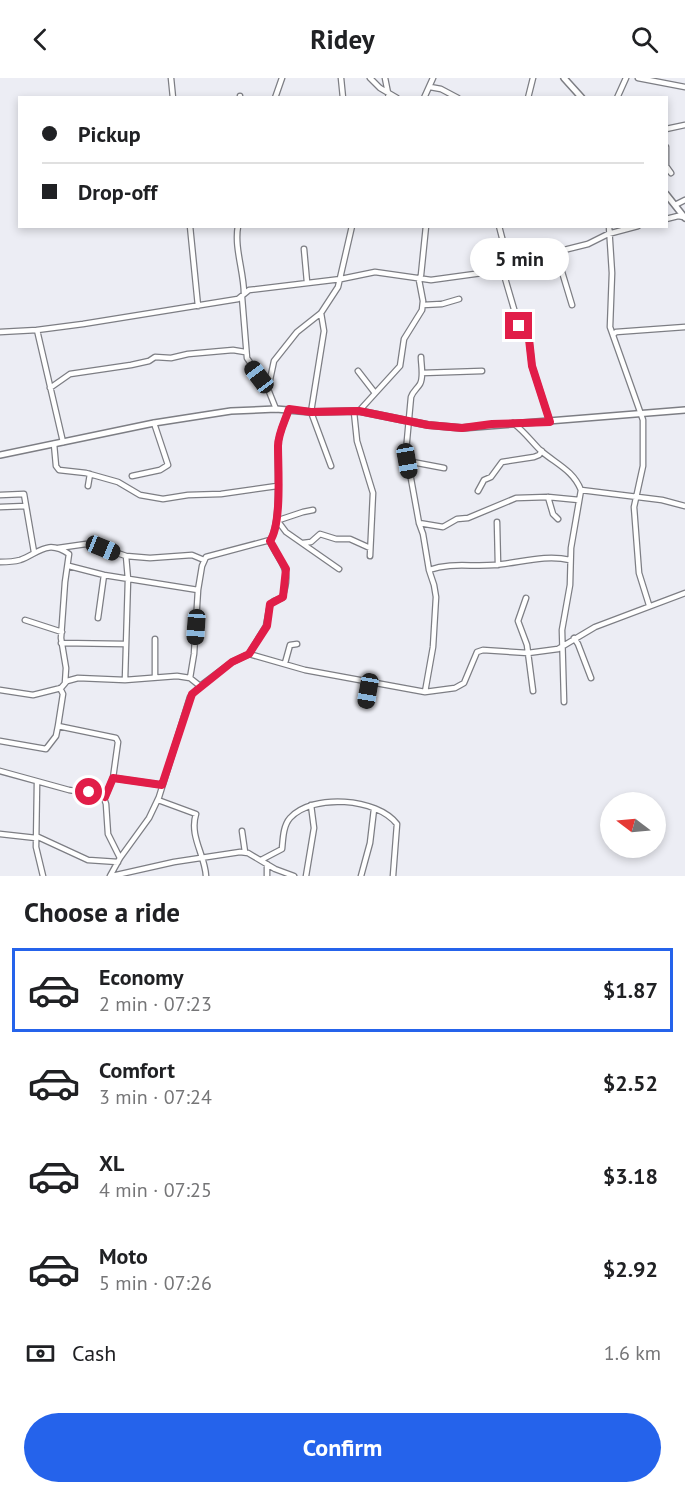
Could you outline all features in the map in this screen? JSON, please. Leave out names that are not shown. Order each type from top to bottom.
[{"type":"street","points":[[171,78],[173,96]]},
{"type":"street","points":[[276,96],[282,78]]},
{"type":"street","points":[[341,78],[343,96]]},
{"type":"street","points":[[370,78],[389,95]]},
{"type":"street","points":[[385,78],[389,95]]},
{"type":"street","points":[[425,96],[433,78]]},
{"type":"street","points":[[528,96],[533,78]]},
{"type":"street","points":[[564,78],[580,96]]},
{"type":"street","points":[[618,96],[626,78]]},
{"type":"street","points":[[638,78],[685,87]]},
{"type":"street","points":[[430,87],[441,89],[454,96]]},
{"type":"street","points":[[668,129],[685,125]]},
{"type":"street","points":[[668,169],[671,173]]},
{"type":"street","points":[[668,196],[685,218]]},
{"type":"street","points":[[675,205],[685,200]]},
{"type":"street","points":[[668,218],[678,216],[685,218]]},
{"type":"street","points":[[190,228],[198,306]]},
{"type":"street","points":[[238,228],[237,240],[243,268],[245,352],[250,365],[268,389],[276,409]]},
{"type":"street","points":[[268,389],[276,357],[297,332],[321,313],[338,287],[352,228]]},
{"type":"street","points":[[370,556],[373,493],[357,441],[357,412],[400,366],[404,339],[423,305],[419,280],[422,275],[426,228]]},
{"type":"street","points":[[500,228],[507,257],[504,267],[521,333],[529,339],[532,366],[550,422]]},
{"type":"street","points":[[609,228],[612,273],[610,327],[642,414],[643,466],[635,498],[639,573],[649,605]]},
{"type":"street","points":[[0,332],[37,330],[198,306],[243,295],[249,290],[341,279],[375,272],[419,280],[439,279],[504,267],[588,244],[608,234],[630,228]]},
{"type":"street","points":[[304,249],[308,282]]},
{"type":"street","points":[[556,252],[572,305]]},
{"type":"street","points":[[423,305],[442,304],[459,299]]},
{"type":"street","points":[[321,313],[324,331],[311,412],[331,466]]},
{"type":"street","points":[[614,334],[627,330],[685,327]]},
{"type":"street","points":[[37,330],[63,442]]},
{"type":"street","points":[[50,388],[70,374],[131,365],[149,361],[155,357],[171,358],[232,350],[245,352]]},
{"type":"street","points":[[421,357],[420,385],[412,394],[407,421],[406,451],[437,603],[433,647],[425,692]]},
{"type":"street","points":[[358,370],[375,393]]},
{"type":"street","points":[[422,373],[482,371]]},
{"type":"street","points":[[0,455],[194,415],[276,409],[357,412],[462,428],[685,410]]},
{"type":"street","points":[[270,540],[278,520],[278,445],[289,409]]},
{"type":"street","points":[[132,476],[160,470],[168,465],[154,423]]},
{"type":"street","points":[[513,423],[525,432],[542,451],[571,474],[581,490],[570,560],[570,585],[563,622],[564,702]]},
{"type":"street","points":[[54,444],[56,466],[59,470],[81,471],[118,482],[140,495],[163,499],[277,486]]},
{"type":"street","points":[[478,491],[484,480],[491,477],[502,462],[537,456],[542,451]]},
{"type":"street","points":[[407,461],[444,468]]},
{"type":"street","points":[[88,486],[90,474]]},
{"type":"street","points":[[581,490],[662,500],[685,506]]},
{"type":"street","points":[[0,495],[23,494],[34,552]]},
{"type":"street","points":[[419,523],[443,527],[457,519],[479,514],[510,499],[548,497],[579,500]]},
{"type":"street","points":[[548,497],[553,514],[558,519]]},
{"type":"street","points":[[0,507],[26,506]]},
{"type":"street","points":[[278,520],[313,510]]},
{"type":"street","points":[[278,520],[286,532],[339,569]]},
{"type":"street","points":[[497,522],[498,565]]},
{"type":"street","points":[[300,542],[311,542],[320,534],[336,539],[350,539],[370,548]]},
{"type":"street","points":[[190,678],[194,654],[198,590],[204,560],[208,556],[270,540]]},
{"type":"street","points":[[111,876],[158,800],[185,719],[190,696],[232,662],[249,654],[267,626],[270,605],[282,598],[286,569],[270,540]]},
{"type":"street","points":[[0,562],[21,559],[41,549],[72,545],[94,545],[126,556],[150,558],[192,555],[204,560]]},
{"type":"street","points":[[55,548],[69,553],[61,643],[66,668],[65,683]]},
{"type":"street","points":[[125,680],[128,579],[126,556]]},
{"type":"street","points":[[429,570],[448,565],[498,565],[549,558],[570,560]]},
{"type":"street","points":[[69,566],[104,575],[198,590]]},
{"type":"street","points":[[98,618],[104,575]]},
{"type":"street","points":[[249,654],[305,670],[368,682],[425,692],[448,690],[462,684],[468,677],[477,652],[483,650],[528,653],[558,649],[595,627],[685,593]]},
{"type":"street","points":[[526,598],[518,621],[528,653],[533,691]]},
{"type":"street","points":[[26,620],[62,632]]},
{"type":"street","points":[[574,638],[591,678]]},
{"type":"street","points":[[155,639],[155,676]]},
{"type":"street","points":[[61,643],[125,644]]},
{"type":"street","points":[[285,663],[290,644],[297,644]]},
{"type":"street","points":[[0,690],[33,695],[60,688],[70,679],[125,680],[155,676],[190,678],[200,686]]},
{"type":"street","points":[[366,704],[368,682]]},
{"type":"street","points":[[0,741],[46,749],[56,736],[63,694],[60,688]]},
{"type":"street","points":[[58,726],[116,738],[118,745],[113,778],[105,797],[108,834],[119,860]]},
{"type":"street","points":[[0,771],[37,783],[100,794],[105,797]]},
{"type":"street","points":[[113,778],[162,785]]},
{"type":"street","points":[[37,783],[37,855],[43,876]]},
{"type":"street","points":[[158,800],[196,814],[194,829],[206,876]]},
{"type":"street","points":[[261,860],[281,850],[289,819],[311,805],[344,802],[374,809],[390,816],[398,825],[393,876]]},
{"type":"street","points":[[306,876],[314,828],[311,805]]},
{"type":"street","points":[[361,876],[370,843],[374,809]]},
{"type":"street","points":[[242,831],[245,852]]},
{"type":"street","points":[[0,834],[36,837],[88,860],[119,860]]},
{"type":"street","points":[[111,876],[133,874],[226,853],[245,852],[294,876]]},
{"type":"street","points":[[267,864],[267,876]]},
{"type":"route","points":[[89,792],[105,797],[113,778],[162,785],[192,694],[232,662],[249,654],[267,626],[270,604],[283,597],[286,569],[270,541],[277,520],[278,445],[289,409],[311,412],[359,411],[428,425],[462,428],[492,424],[550,422],[532,366],[529,339],[522,335],[519,326]]}]
